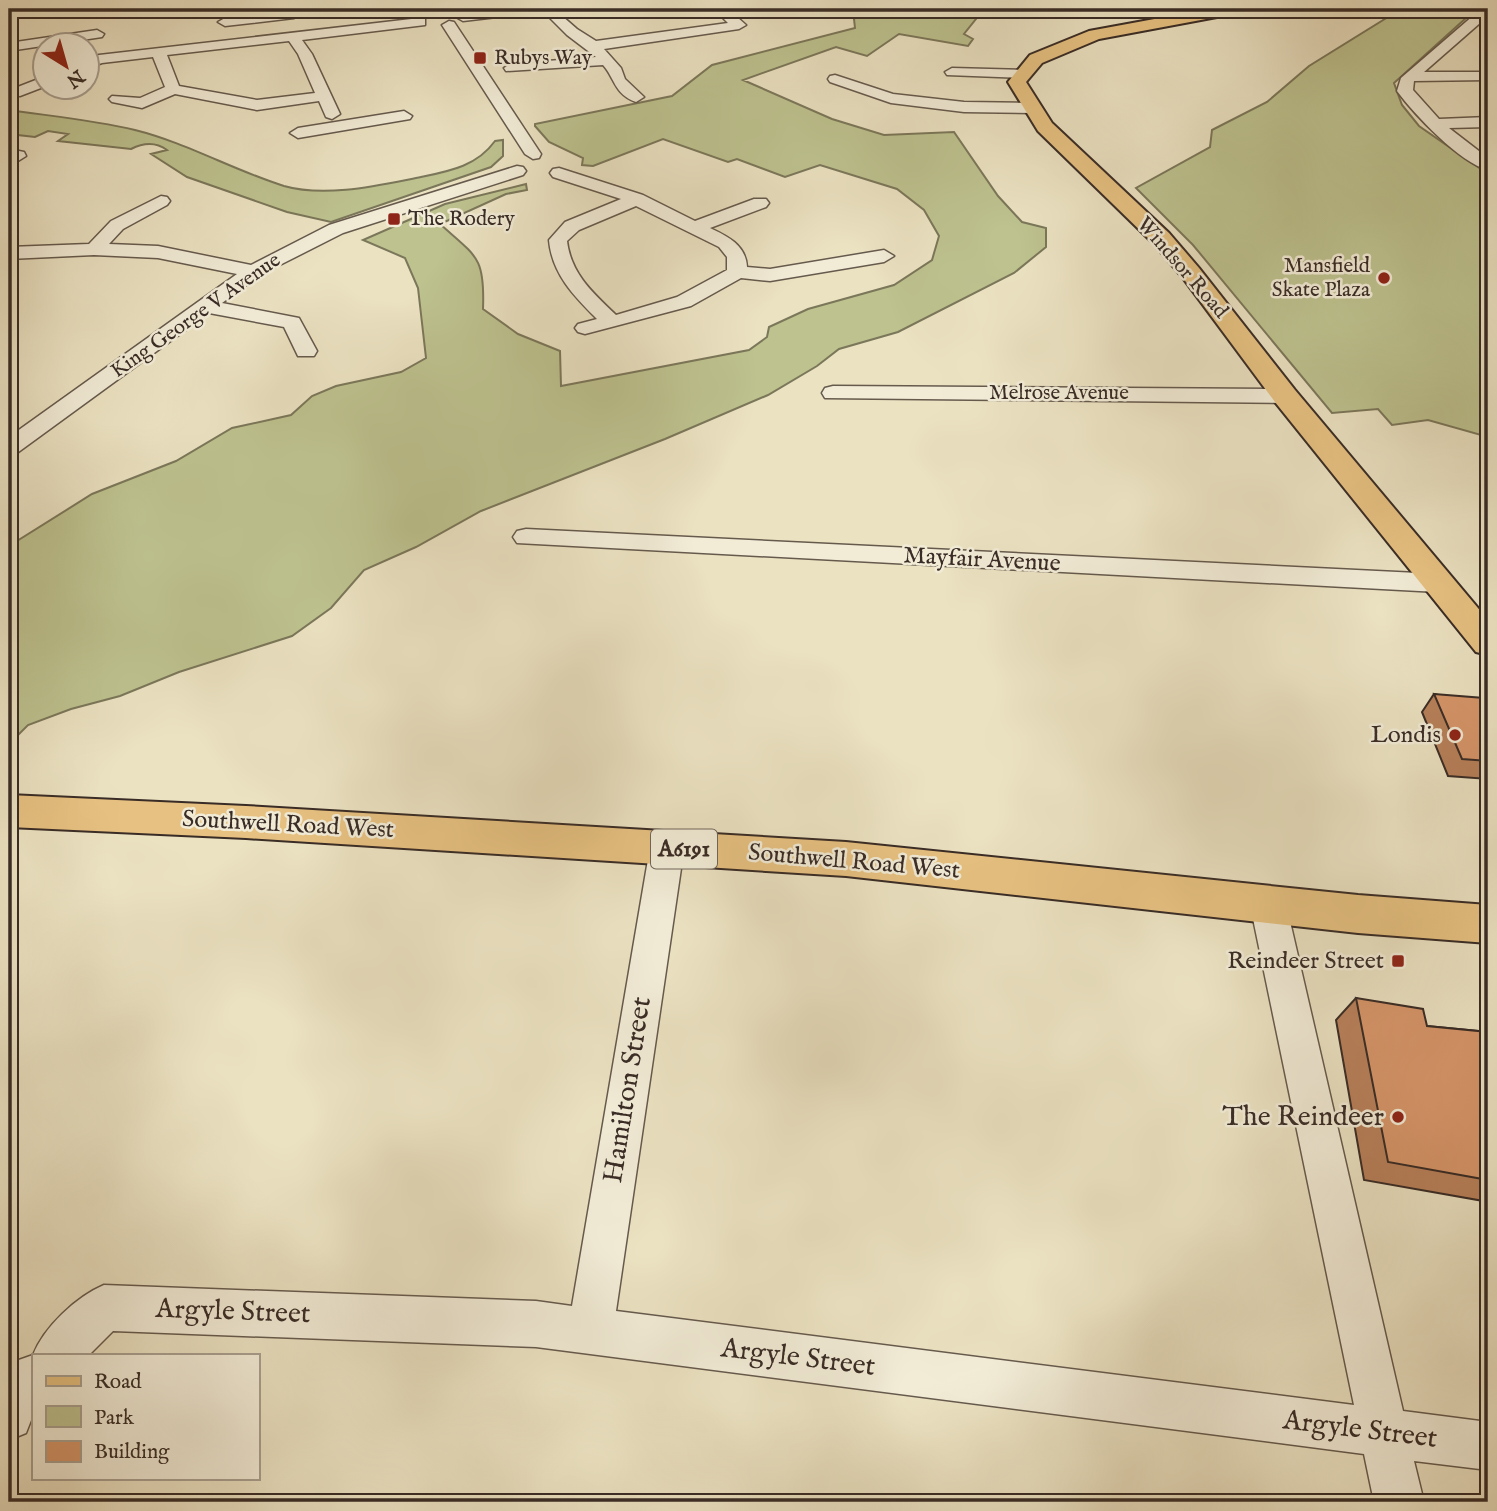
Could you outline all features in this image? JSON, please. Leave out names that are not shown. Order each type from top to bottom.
[{"type":"main road","points":[[1023,74],[1036,59],[1095,35],[1233,9]]},
{"type":"main road","name":"Windsor Road","points":[[1023,74],[1017,82],[1045,127],[1176,255],[1285,396],[1488,643]]},
{"type":"main road","name":"Southwell Road West","points":[[9,811],[846,859],[1268,904],[1488,924]]},
{"type":"street","points":[[229,44],[223,15],[294,14],[292,9]]},
{"type":"street","points":[[102,61],[293,37],[360,23],[436,19],[460,22],[463,17],[533,9]]},
{"type":"street","points":[[547,9],[572,32],[594,46],[614,68],[618,81],[636,97]]},
{"type":"street","points":[[594,46],[739,25],[720,9]]},
{"type":"street","points":[[1488,9],[1406,81],[1405,91],[1433,124],[1460,147],[1488,165]]},
{"type":"street","points":[[436,19],[542,166],[637,199],[726,243],[737,257],[737,272]]},
{"type":"street","points":[[78,32],[96,28],[96,32]]},
{"type":"street","points":[[293,37],[304,54],[337,126]]},
{"type":"street","points":[[9,47],[32,42]]},
{"type":"street","points":[[159,52],[173,89]]},
{"type":"street","points":[[510,68],[606,60]]},
{"type":"street","points":[[818,85],[858,71]]},
{"type":"street","points":[[952,72],[1023,74]]},
{"type":"street","points":[[1412,77],[1488,76]]},
{"type":"street","points":[[835,79],[891,98],[964,107],[1033,108]]},
{"type":"street","points":[[18,88],[32,84]]},
{"type":"street","points":[[117,99],[142,103],[173,89],[257,105],[345,99]]},
{"type":"street","points":[[611,102],[654,94]]},
{"type":"street","points":[[236,117],[257,105]]},
{"type":"street","points":[[298,133],[404,116]]},
{"type":"street","points":[[1433,124],[1488,122]]},
{"type":"street","name":"King George V Avenue","points":[[9,448],[253,271],[344,226],[542,166]]},
{"type":"street","points":[[695,228],[756,198],[780,212]]},
{"type":"street","points":[[611,322],[572,281],[558,255],[558,240],[572,226],[637,199]]},
{"type":"street","points":[[94,249],[117,225],[161,201]]},
{"type":"street","points":[[9,253],[94,249],[158,252],[253,271]]},
{"type":"street","points":[[585,328],[658,311],[705,293],[737,272],[770,275],[889,256]]},
{"type":"street","points":[[206,306],[292,322],[306,351]]},
{"type":"street","name":"Melrose Avenue","points":[[833,393],[1285,396]]},
{"type":"street","name":"Mayfair Avenue","points":[[526,537],[1438,583]]},
{"type":"street","name":"Hamilton Street","points":[[590,1332],[667,848]]},
{"type":"street","points":[[1268,904],[1399,1502]]},
{"type":"street","name":"Argyle Street","points":[[57,1354],[104,1307],[536,1324],[1488,1446]]},
{"type":"street","points":[[9,1416],[17,1394],[32,1379]]},
{"type":"green space","points":[[871,9],[984,9],[964,34],[973,39],[968,46],[899,34],[867,56],[836,47],[743,80],[832,119],[884,135],[954,132],[998,196],[1022,222],[1046,228],[1046,247],[1014,273],[898,332],[839,349],[817,366],[768,395],[665,439],[481,511],[416,547],[364,570],[331,608],[292,636],[28,725],[9,744],[9,546],[92,494],[176,461],[232,428],[291,415],[312,396],[336,386],[401,372],[426,358],[418,288],[405,258],[363,240],[445,204],[526,184],[527,190],[506,194],[440,224],[476,259],[482,278],[483,309],[518,334],[560,351],[561,386],[749,350],[767,337],[769,327],[808,309],[894,285],[932,260],[939,236],[924,210],[897,189],[820,165],[785,177],[737,159],[728,162],[663,139],[593,166],[582,165],[583,158],[549,142],[535,126],[672,96],[712,65],[855,28],[854,19],[859,13]]},
{"type":"green space","points":[[1401,9],[1476,9],[1394,83],[1402,105],[1419,126],[1488,174],[1488,437],[1428,420],[1392,425],[1378,409],[1332,413],[1193,245],[1136,188],[1210,147],[1212,130],[1267,102],[1309,66]]},
{"type":"green space","points":[[9,110],[135,130],[173,142],[265,180],[317,191],[353,189],[442,172],[471,162],[495,141],[503,140],[503,156],[491,167],[331,222],[287,212],[187,177],[151,154],[167,150],[158,146],[145,145],[131,149],[58,141],[68,134],[48,131],[35,137],[9,134]]},
{"type":"building","points":[[1434,694],[1484,698],[1488,707],[1488,761],[1462,759]]},
{"type":"building","points":[[1356,998],[1423,1009],[1427,1026],[1488,1032],[1488,1180],[1388,1162]]},
{"type":"place","name":"Rubys Way","points":[[480,58]]},
{"type":"place","name":"The Rodery","points":[[394,219]]},
{"type":"place","name":"Mansfield Skate Plaza","points":[[1384,278]]},
{"type":"place","name":"Londis","points":[[1455,735]]},
{"type":"place","name":"Reindeer Street","points":[[1398,961]]},
{"type":"place","name":"The Reindeer","points":[[1398,1117]]}]
